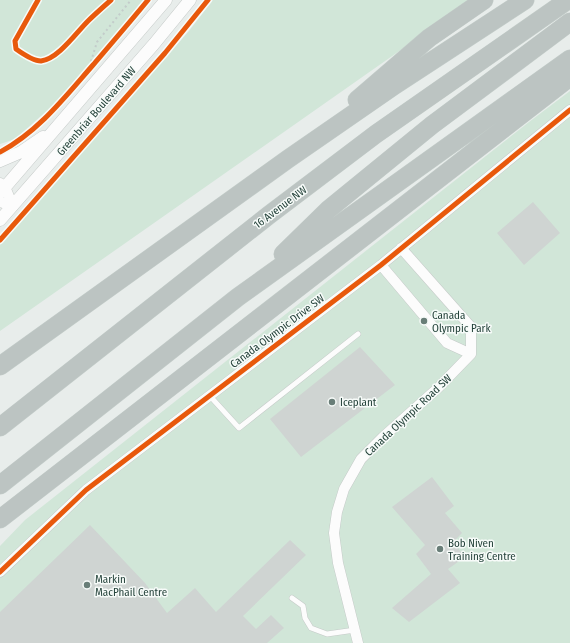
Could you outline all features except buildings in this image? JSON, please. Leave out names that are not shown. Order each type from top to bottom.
[{"type":"highway","points":[[288,159],[429,38],[484,0]]},
{"type":"highway","points":[[0,366],[288,159],[402,81],[525,0]]},
{"type":"highway","name":"16 Avenue NW","points":[[0,427],[268,215],[376,134],[568,0]]},
{"type":"highway","points":[[238,297],[335,204],[432,125],[570,22]]},
{"type":"highway","points":[[0,485],[238,297],[570,59]]},
{"type":"highway","points":[[0,519],[570,77]]},
{"type":"street","name":"Greenbriar Boulevard NW","points":[[2,188],[57,127],[166,0]]},
{"type":"street","name":"Greenbriar Boulevard NW","points":[[0,220],[149,50],[190,0]]},
{"type":"street","name":"Canada Olympic Drive SW","points":[[0,572],[86,490],[381,265],[570,110]]},
{"type":"street","points":[[0,161],[21,152],[57,127]]},
{"type":"street","points":[[2,188],[13,206]]},
{"type":"street","points":[[0,202],[13,206]]},
{"type":"street","points":[[381,265],[447,343],[471,354],[471,326],[401,248]]},
{"type":"street","name":"Canada Olympic Road SW","points":[[358,643],[356,630],[338,563],[334,533],[337,512],[344,489],[361,459],[383,437],[439,387],[471,354]]},
{"type":"lane","points":[[209,395],[240,428],[358,334]]},
{"type":"lane","points":[[292,598],[303,606],[305,618],[312,628],[327,634],[356,630]]},
{"type":"path","points":[[88,71],[97,42],[131,0]]},
{"type":"green space","points":[[0,0],[144,0],[59,100],[15,139],[0,144]]},
{"type":"green space","points":[[213,0],[472,0],[0,331],[0,245],[189,31]]},
{"type":"green space","name":"Canada Olympic Park","points":[[570,91],[570,643],[0,643],[0,546],[25,520]]},
{"type":"cycle path","points":[[38,0],[15,41],[16,49],[31,59],[38,61],[54,56],[60,51],[88,21],[111,0]]},
{"type":"cycle path","points":[[0,152],[27,134],[50,113],[148,0]]},
{"type":"cycle path","points":[[0,240],[165,53],[208,0]]},
{"type":"cycle path","points":[[0,572],[86,490],[381,265],[570,110]]},
{"type":"place","name":"Canada Olympic Park","points":[[424,321]]},
{"type":"place","name":"Iceplant","points":[[332,402]]},
{"type":"place","name":"Bob Niven Training Centre","points":[[440,549]]},
{"type":"place","name":"Markin MacPhail Centre","points":[[87,585]]}]
